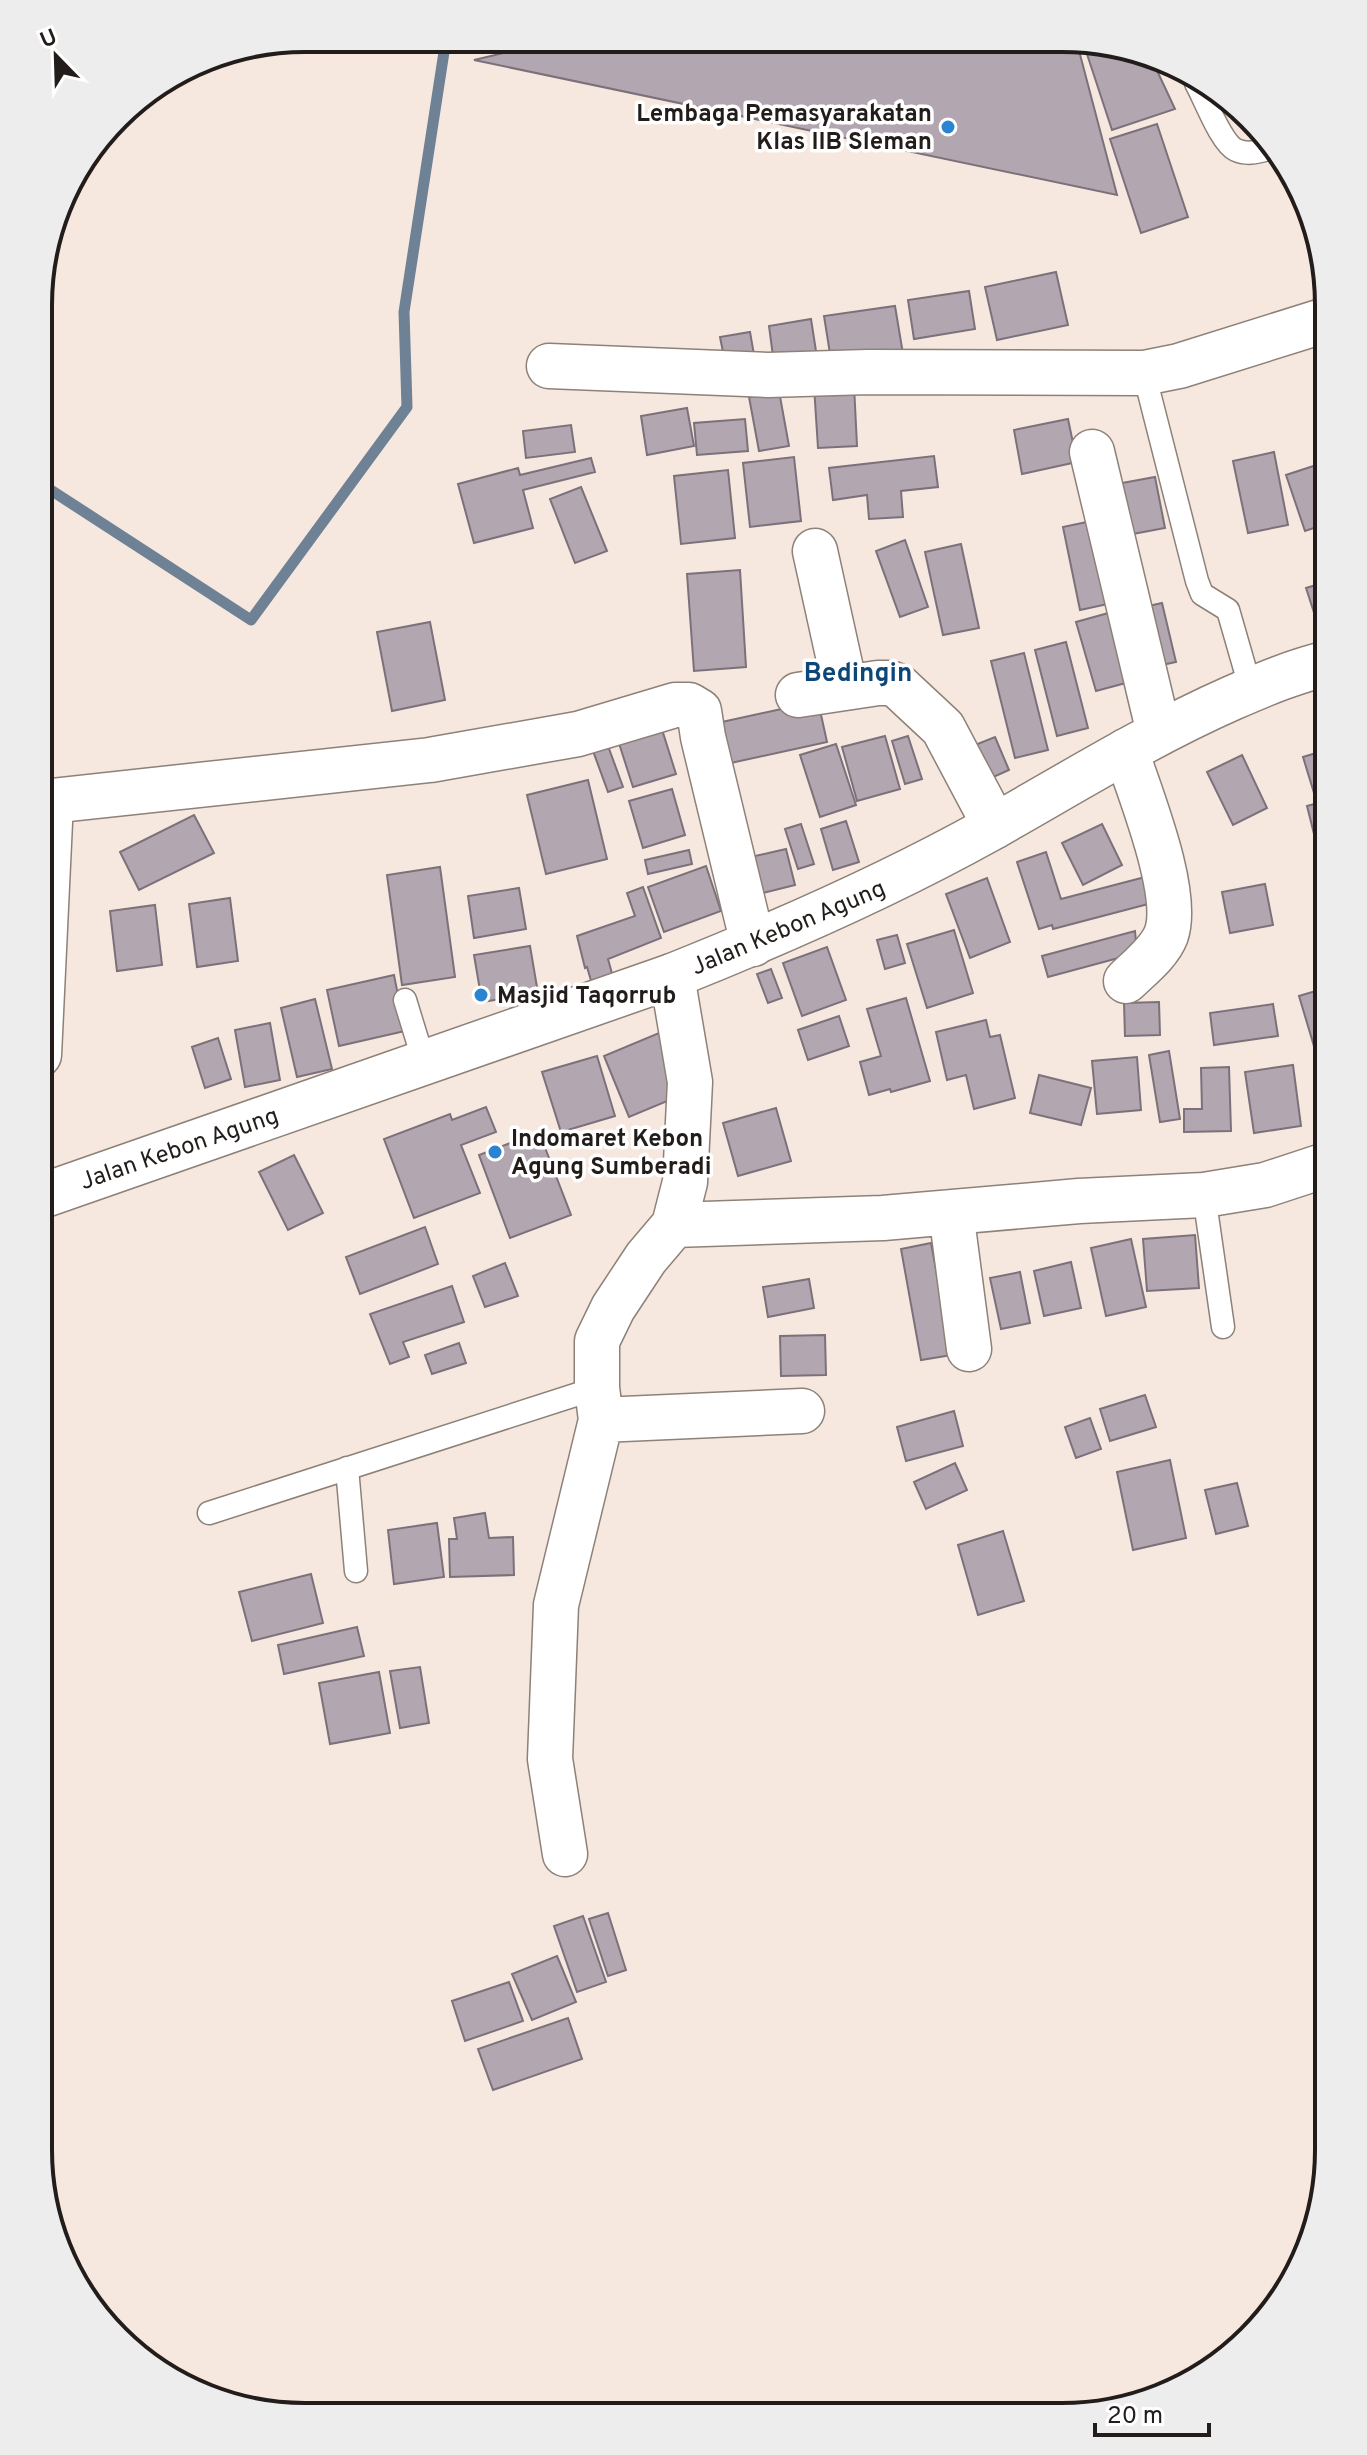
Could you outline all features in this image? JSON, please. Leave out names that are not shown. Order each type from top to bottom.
[{"type":"street","points":[[549,366],[768,375],[868,372],[1144,373],[1179,366],[1315,323]]},
{"type":"street","points":[[1092,452],[1168,891],[1169,918],[1162,943],[1126,981]]},
{"type":"street","points":[[815,551],[845,687]]},
{"type":"street","name":"Jalan Kebon Agung","points":[[52,1192],[672,976],[753,944],[891,882],[1191,716],[1296,670],[1315,666]]},
{"type":"street","points":[[798,695],[890,683],[908,693],[943,728],[995,826]]},
{"type":"street","points":[[52,801],[430,760],[578,734],[675,705],[689,705],[699,711],[753,944]]},
{"type":"street","points":[[565,1854],[550,1759],[556,1605],[599,1404],[597,1341],[613,1308],[646,1258],[674,1225],[685,1182],[690,1082],[672,976]]},
{"type":"street","points":[[674,1225],[883,1218],[1079,1201],[1204,1195],[1265,1185],[1315,1169]]},
{"type":"street","points":[[951,1212],[969,1349]]},
{"type":"street","points":[[599,1404],[802,1411]]},
{"type":"lane","points":[[1202,94],[1233,149],[1255,153],[1262,151]]},
{"type":"lane","points":[[1144,373],[1197,581],[1202,594],[1228,610],[1251,690]]},
{"type":"lane","points":[[405,1000],[424,1062]]},
{"type":"lane","points":[[1204,1195],[1223,1327]]},
{"type":"lane","points":[[209,1513],[347,1468],[599,1404]]},
{"type":"lane","points":[[347,1468],[356,1571]]},
{"type":"building","name":"Lembaga Pemasyarakatan Klas IIB Sleman","points":[[505,53],[1080,53],[1117,195],[474,60]]},
{"type":"building","points":[[1087,54],[1112,57],[1157,71],[1175,109],[1112,130]]},
{"type":"building","points":[[1157,124],[1188,217],[1141,233],[1110,139]]},
{"type":"building","points":[[1056,272],[1068,325],[997,340],[985,287]]},
{"type":"building","points":[[969,291],[975,329],[914,339],[908,300]]},
{"type":"building","points":[[895,306],[903,354],[832,366],[824,316]]},
{"type":"building","points":[[811,319],[818,364],[775,371],[769,326]]},
{"type":"building","points":[[750,332],[756,366],[727,372],[720,337]]},
{"type":"building","points":[[854,385],[857,446],[818,448],[814,386]]},
{"type":"building","points":[[779,391],[789,446],[759,451],[749,397]]},
{"type":"building","points":[[687,408],[694,446],[647,455],[641,416]]},
{"type":"building","points":[[745,419],[748,451],[697,455],[694,423]]},
{"type":"building","points":[[1068,419],[1077,462],[1022,474],[1014,430]]},
{"type":"building","points":[[571,425],[575,452],[526,458],[523,431]]},
{"type":"building","points":[[1274,452],[1288,525],[1248,533],[1233,461]]},
{"type":"building","points":[[934,456],[938,487],[901,491],[903,517],[869,519],[867,495],[833,500],[829,468]]},
{"type":"building","points":[[794,457],[801,521],[750,527],[743,463]]},
{"type":"building","points":[[591,458],[595,472],[523,490],[533,528],[474,543],[458,484],[518,468],[520,475]]},
{"type":"building","points":[[1315,466],[1315,528],[1305,531],[1286,475]]},
{"type":"building","points":[[728,470],[735,538],[681,544],[674,476]]},
{"type":"building","points":[[1155,477],[1165,528],[1122,536],[1111,485]]},
{"type":"building","points":[[581,487],[607,551],[575,563],[550,499]]},
{"type":"building","points":[[1101,519],[1117,602],[1080,610],[1063,527]]},
{"type":"building","points":[[905,540],[928,607],[900,617],[876,551]]},
{"type":"building","points":[[961,544],[979,628],[943,635],[925,552]]},
{"type":"building","points":[[740,570],[746,667],[694,671],[687,574]]},
{"type":"building","points":[[1315,585],[1315,615],[1306,588]]},
{"type":"building","points":[[1162,603],[1176,662],[1148,668],[1135,609]]},
{"type":"building","points":[[1119,610],[1137,680],[1096,691],[1076,622]]},
{"type":"building","points":[[430,622],[445,700],[392,711],[377,632]]},
{"type":"building","points":[[1066,642],[1088,728],[1057,736],[1035,650]]},
{"type":"building","points":[[1024,653],[1048,750],[1015,758],[991,661]]},
{"type":"building","points":[[818,701],[827,742],[717,766],[708,725]]},
{"type":"building","points":[[659,720],[676,774],[633,787],[616,734]]},
{"type":"building","points":[[604,735],[623,787],[608,792],[589,740]]},
{"type":"building","points":[[885,736],[900,789],[857,801],[842,747]]},
{"type":"building","points":[[908,736],[922,779],[905,784],[892,741]]},
{"type":"building","points":[[995,737],[1009,770],[989,779],[975,745]]},
{"type":"building","points":[[836,744],[856,805],[820,817],[800,755]]},
{"type":"building","points":[[1315,753],[1314,793],[1303,757]]},
{"type":"building","points":[[1242,755],[1267,808],[1233,825],[1207,772]]},
{"type":"building","points":[[588,780],[607,859],[546,874],[527,795]]},
{"type":"building","points":[[672,789],[685,835],[643,848],[629,801]]},
{"type":"building","points":[[1315,804],[1315,837],[1307,806]]},
{"type":"building","points":[[194,815],[214,853],[139,890],[120,852]]},
{"type":"building","points":[[846,821],[859,862],[833,870],[821,829]]},
{"type":"building","points":[[801,824],[814,864],[798,869],[785,829]]},
{"type":"building","points":[[1102,824],[1122,865],[1083,885],[1062,843]]},
{"type":"building","points":[[786,849],[795,885],[755,895],[746,858]]},
{"type":"building","points":[[689,850],[692,864],[648,874],[645,860]]},
{"type":"building","points":[[1046,852],[1061,899],[1145,877],[1152,903],[1053,929],[1052,925],[1039,929],[1017,862]]},
{"type":"building","points":[[706,866],[721,911],[664,932],[648,887]]},
{"type":"building","points":[[440,867],[455,977],[402,985],[387,875]]},
{"type":"building","points":[[987,878],[1010,942],[970,958],[946,894]]},
{"type":"building","points":[[1265,884],[1273,925],[1230,933],[1222,892]]},
{"type":"building","points":[[643,887],[661,938],[608,959],[613,977],[592,984],[577,936],[635,916],[627,893]]},
{"type":"building","points":[[519,888],[526,929],[474,938],[468,896]]},
{"type":"building","points":[[230,898],[238,961],[197,967],[189,904]]},
{"type":"building","points":[[155,905],[162,965],[117,971],[110,911]]},
{"type":"building","points":[[954,930],[973,993],[927,1008],[907,944]]},
{"type":"building","points":[[1135,931],[1137,953],[1048,977],[1042,956]]},
{"type":"building","points":[[897,935],[905,963],[885,969],[877,940]]},
{"type":"building","points":[[530,946],[538,993],[482,1002],[474,955]]},
{"type":"building","points":[[827,947],[846,1000],[802,1016],[783,963]]},
{"type":"building","points":[[771,969],[782,998],[768,1003],[757,974]]},
{"type":"building","points":[[394,975],[405,1031],[339,1046],[327,990]]},
{"type":"building","points":[[1315,991],[1315,1048],[1299,996]]},
{"type":"building","points":[[906,998],[930,1081],[869,1095],[860,1062],[881,1056],[867,1009]]},
{"type":"building","points":[[315,999],[332,1069],[297,1077],[281,1008]]},
{"type":"building","points":[[1159,1002],[1160,1035],[1125,1036],[1124,1003]]},
{"type":"building","points":[[1273,1004],[1278,1036],[1214,1045],[1210,1013]]},
{"type":"building","points":[[839,1016],[849,1046],[808,1060],[798,1030]]},
{"type":"building","points":[[986,1020],[990,1037],[1000,1035],[1015,1098],[974,1109],[966,1075],[947,1080],[936,1032]]},
{"type":"building","points":[[270,1023],[280,1080],[245,1087],[235,1030]]},
{"type":"building","points":[[659,1033],[684,1094],[629,1117],[604,1056]]},
{"type":"building","points":[[218,1038],[231,1079],[205,1088],[192,1047]]},
{"type":"building","points":[[1169,1051],[1180,1119],[1160,1122],[1149,1055]]},
{"type":"building","points":[[597,1056],[615,1116],[561,1132],[542,1072]]},
{"type":"building","points":[[1137,1057],[1141,1110],[1097,1114],[1092,1061]]},
{"type":"building","points":[[1293,1065],[1301,1126],[1254,1133],[1245,1072]]},
{"type":"building","points":[[1229,1067],[1231,1131],[1184,1132],[1184,1109],[1202,1109],[1201,1068]]},
{"type":"building","points":[[1039,1075],[1091,1088],[1081,1125],[1030,1113]]},
{"type":"building","points":[[486,1107],[496,1132],[461,1145],[480,1193],[414,1218],[384,1139],[450,1114],[452,1120]]},
{"type":"building","points":[[776,1108],[791,1161],[738,1176],[723,1123]]},
{"type":"building","points":[[539,1132],[571,1215],[510,1238],[479,1155]]},
{"type":"building","points":[[294,1155],[323,1213],[288,1230],[259,1172]]},
{"type":"building","points":[[425,1227],[438,1264],[360,1294],[346,1257]]},
{"type":"building","points":[[1195,1235],[1199,1288],[1147,1291],[1143,1239]]},
{"type":"building","points":[[1131,1239],[1146,1307],[1106,1316],[1091,1248]]},
{"type":"building","points":[[931,1243],[952,1355],[921,1360],[901,1249]]},
{"type":"building","points":[[1071,1262],[1081,1308],[1044,1316],[1034,1271]]},
{"type":"building","points":[[505,1263],[518,1296],[485,1307],[473,1276]]},
{"type":"building","points":[[1020,1272],[1030,1323],[1001,1329],[990,1278]]},
{"type":"building","points":[[809,1279],[814,1308],[768,1317],[763,1287]]},
{"type":"building","points":[[452,1286],[464,1322],[403,1342],[409,1357],[390,1364],[370,1314]]},
{"type":"building","points":[[825,1335],[826,1375],[781,1376],[780,1336]]},
{"type":"building","points":[[459,1343],[466,1363],[432,1374],[425,1355]]},
{"type":"building","points":[[1145,1395],[1156,1427],[1110,1441],[1100,1409]]},
{"type":"building","points":[[954,1411],[963,1446],[906,1461],[897,1427]]},
{"type":"building","points":[[1090,1418],[1101,1449],[1076,1458],[1065,1427]]},
{"type":"building","points":[[1170,1460],[1186,1538],[1133,1550],[1117,1472]]},
{"type":"building","points":[[955,1463],[967,1490],[926,1509],[914,1482]]},
{"type":"building","points":[[1237,1483],[1248,1526],[1216,1534],[1205,1490]]},
{"type":"building","points":[[485,1513],[489,1538],[513,1537],[514,1575],[450,1577],[449,1539],[457,1539],[454,1518]]},
{"type":"building","points":[[437,1523],[444,1577],[394,1584],[388,1530]]},
{"type":"building","points":[[1003,1531],[1024,1601],[978,1615],[958,1545]]},
{"type":"building","points":[[311,1574],[323,1623],[252,1641],[239,1592]]},
{"type":"building","points":[[357,1627],[364,1656],[284,1674],[278,1645]]},
{"type":"building","points":[[420,1667],[429,1723],[400,1728],[390,1671]]},
{"type":"building","points":[[379,1672],[390,1733],[330,1744],[319,1683]]},
{"type":"building","points":[[608,1913],[626,1970],[608,1976],[589,1919]]},
{"type":"building","points":[[583,1916],[606,1982],[577,1992],[554,1926]]},
{"type":"building","points":[[557,1956],[576,2002],[532,2020],[512,1974]]},
{"type":"building","points":[[509,1982],[523,2021],[465,2041],[452,2001]]},
{"type":"building","points":[[568,2018],[582,2059],[493,2090],[478,2049]]},
{"type":"waterway","points":[[52,491],[251,620],[407,407],[404,312],[444,53]]},
{"type":"place","name":"Lembaga Pemasyarakatan Klas IIB Sleman","points":[[948,127]]},
{"type":"place","name":"Masjid Taqorrub","points":[[481,995]]},
{"type":"place","name":"Indomaret Kebon Agung Sumberadi","points":[[495,1152]]},
{"type":"district","name":"Bedingin","points":[[858,672]]}]
